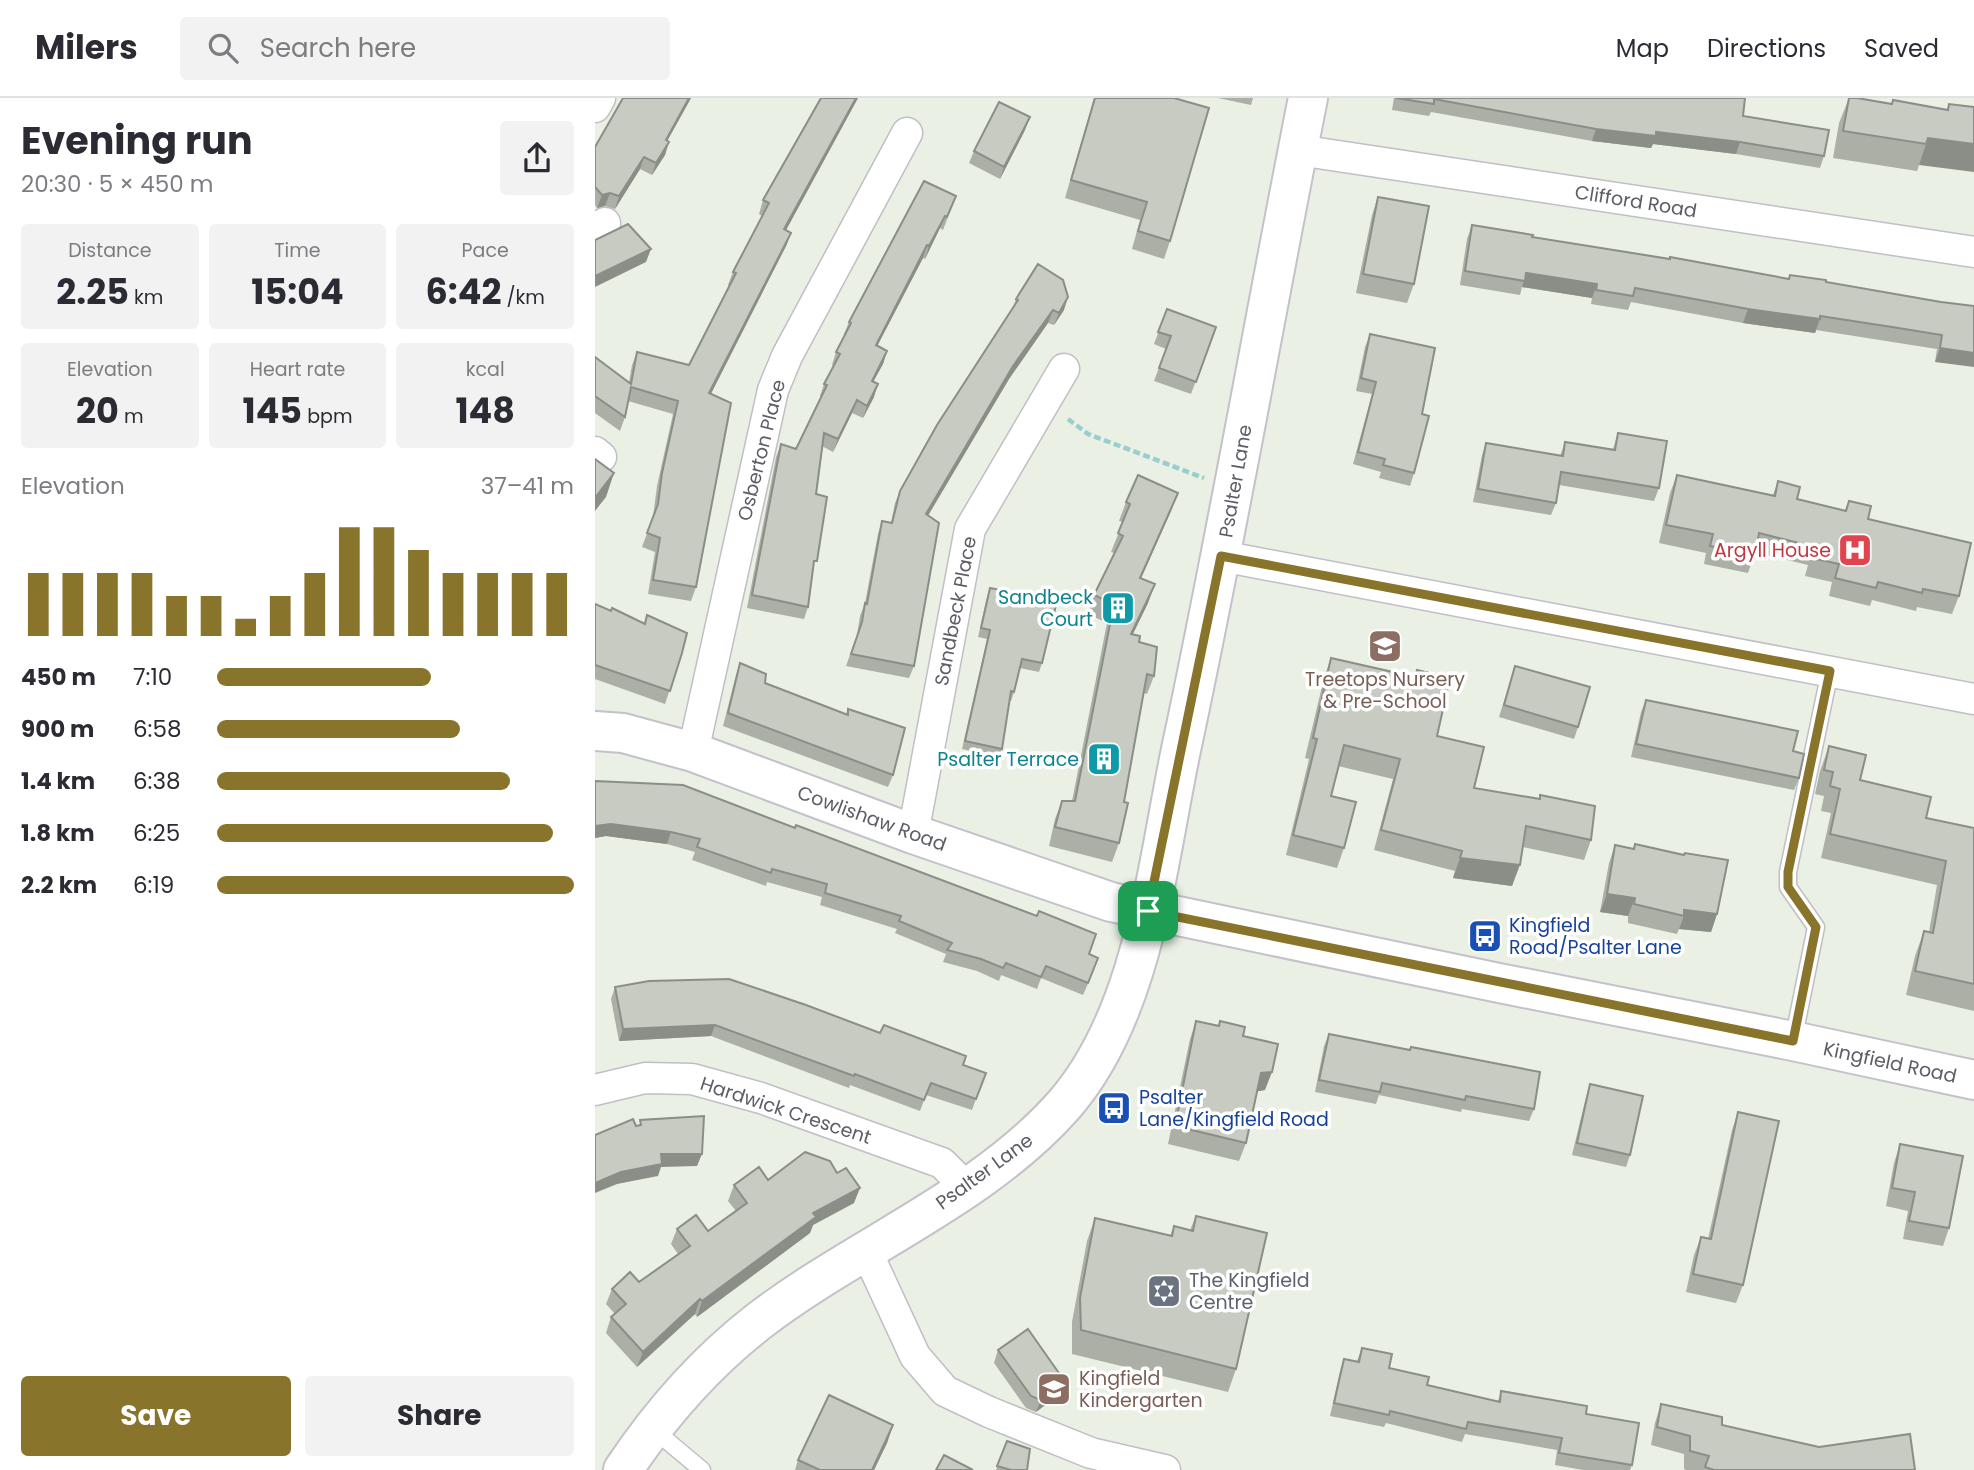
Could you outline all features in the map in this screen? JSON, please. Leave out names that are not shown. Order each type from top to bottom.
[{"type":"street","points":[[595,107],[600,98]]},
{"type":"street","name":"Psalter Lane","points":[[622,1470],[651,1427],[701,1371],[760,1320],[966,1187],[1016,1151],[1049,1120],[1098,1056],[1125,996],[1148,911],[1221,556],[1308,98]]},
{"type":"street","name":"Osberton Place","points":[[693,752],[773,390],[787,356],[908,133]]},
{"type":"street","name":"Clifford Road","points":[[1298,150],[1974,252]]},
{"type":"street","name":"Sandbeck Place","points":[[913,834],[970,529],[1064,369]]},
{"type":"street","points":[[1221,556],[1974,699]]},
{"type":"street","name":"Cowlishaw Road","points":[[595,731],[623,733],[693,752],[913,834],[1097,898],[1148,911]]},
{"type":"street","name":"Kingfield Road","points":[[1148,911],[1974,1080]]},
{"type":"street","name":"Hardwick Crescent","points":[[595,1090],[645,1078],[692,1079],[761,1098],[942,1163],[966,1187]]},
{"type":"street","points":[[866,1250],[915,1356],[944,1391],[1089,1462],[1165,1470]]},
{"type":"lane","points":[[1793,1041],[1816,927],[1788,887],[1788,872],[1830,671]]},
{"type":"lane","points":[[651,1427],[702,1470]]},
{"type":"path","points":[[1088,434],[1233,489]]},
{"type":"building","points":[[623,98],[689,98],[656,163],[644,157],[619,196],[610,193],[602,195],[595,187],[595,147]]},
{"type":"building","points":[[821,98],[856,98],[784,229],[791,233],[709,393],[731,403],[696,587],[653,580],[660,538],[647,533],[658,504],[678,401],[631,387],[625,417],[595,396],[595,357],[631,384],[637,352],[689,365],[769,203],[763,200]]},
{"type":"building","points":[[1095,98],[1174,98],[1209,108],[1170,241],[1138,231],[1147,202],[1071,180]]},
{"type":"building","points":[[1396,98],[1745,98],[1743,116],[1829,130],[1824,156],[1656,132],[1656,136],[1596,129],[1434,99],[1434,104]]},
{"type":"building","points":[[1849,98],[1892,104],[1893,100],[1948,110],[1949,104],[1974,107],[1974,144],[1928,138],[1926,144],[1843,131]]},
{"type":"building","points":[[999,102],[1030,117],[1004,167],[974,151]]},
{"type":"building","points":[[924,181],[956,196],[947,217],[945,216],[929,246],[927,245],[876,345],[887,351],[872,381],[878,384],[867,406],[857,400],[838,439],[824,433],[816,494],[827,497],[808,607],[752,595],[781,444],[796,449],[840,354],[836,352],[851,323],[849,322]]},
{"type":"building","points":[[1378,197],[1429,206],[1414,284],[1363,274]]},
{"type":"building","points":[[628,224],[651,249],[595,276],[595,240]]},
{"type":"building","points":[[1472,225],[1789,279],[1790,275],[1826,280],[1974,306],[1974,353],[1940,348],[1942,335],[1820,316],[1820,319],[1748,309],[1635,288],[1633,296],[1596,290],[1597,284],[1526,273],[1525,281],[1465,271]]},
{"type":"building","points":[[1038,264],[1063,280],[1068,297],[1059,313],[1053,310],[1013,366],[926,514],[939,523],[914,666],[851,654],[862,622],[865,603],[867,604],[882,521],[892,523],[900,491],[937,425],[1018,300],[1016,299]]},
{"type":"building","points":[[1167,309],[1216,327],[1196,382],[1159,368],[1171,336],[1158,332]]},
{"type":"building","points":[[1370,334],[1435,348],[1422,414],[1429,416],[1414,473],[1383,465],[1385,459],[1358,452],[1376,382],[1361,378]]},
{"type":"building","points":[[1618,433],[1667,441],[1659,488],[1561,472],[1556,503],[1478,489],[1486,443],[1563,456],[1565,442],[1615,450]]},
{"type":"building","points":[[595,459],[614,473],[595,498]]},
{"type":"building","points":[[1138,475],[1178,493],[1140,578],[1155,584],[1131,634],[1140,636],[1139,642],[1157,647],[1154,676],[1147,674],[1124,802],[1128,803],[1119,843],[1055,827],[1062,801],[1075,801],[1114,604],[1094,595],[1123,536],[1118,533],[1130,504],[1126,502]]},
{"type":"building","points":[[1677,475],[1775,496],[1778,481],[1800,487],[1797,499],[1846,511],[1849,501],[1871,506],[1868,519],[1971,543],[1959,596],[1923,589],[1922,593],[1878,582],[1876,588],[1835,578],[1839,564],[1812,558],[1815,547],[1759,533],[1755,555],[1710,546],[1713,534],[1666,525]]},
{"type":"building","points":[[990,588],[1057,601],[1042,663],[1022,659],[1014,692],[1011,691],[1002,749],[965,741],[990,630],[981,628]]},
{"type":"building","points":[[595,604],[611,611],[612,608],[645,624],[647,615],[687,633],[670,691],[595,665]]},
{"type":"building","points":[[1331,658],[1415,677],[1417,670],[1450,678],[1437,736],[1484,747],[1474,788],[1540,799],[1540,795],[1595,806],[1591,840],[1526,826],[1520,865],[1460,858],[1462,851],[1381,830],[1400,759],[1344,745],[1331,796],[1356,802],[1344,848],[1293,835],[1317,739],[1313,738]]},
{"type":"building","points":[[740,663],[766,674],[765,683],[848,715],[848,709],[905,728],[893,775],[728,713]]},
{"type":"building","points":[[1515,666],[1590,687],[1578,727],[1504,705]]},
{"type":"building","points":[[1646,700],[1798,731],[1793,751],[1804,754],[1799,778],[1636,744]]},
{"type":"building","points":[[1829,746],[1866,755],[1860,780],[1931,797],[1926,818],[1974,828],[1974,984],[1915,971],[1924,931],[1933,933],[1946,861],[1830,834],[1840,789],[1830,786],[1833,772],[1824,770]]},
{"type":"building","points":[[595,781],[683,785],[1037,916],[1039,911],[1096,934],[1089,954],[1098,958],[1088,983],[1046,966],[1041,977],[1006,963],[1003,968],[947,950],[952,943],[899,921],[901,916],[825,893],[827,884],[772,869],[771,873],[697,847],[700,839],[611,824],[595,826]]},
{"type":"building","points":[[1635,844],[1684,855],[1685,853],[1728,860],[1717,914],[1684,910],[1684,916],[1634,904],[1635,898],[1607,894],[1615,845],[1634,849]]},
{"type":"building","points":[[729,979],[880,1033],[884,1025],[966,1056],[963,1065],[986,1073],[976,1099],[931,1083],[924,1100],[715,1025],[623,1029],[615,987],[649,981]]},
{"type":"building","points":[[1196,1021],[1219,1026],[1220,1021],[1245,1027],[1243,1036],[1278,1044],[1272,1072],[1261,1073],[1246,1143],[1175,1126]]},
{"type":"building","points":[[1329,1034],[1540,1072],[1534,1109],[1466,1096],[1465,1100],[1382,1083],[1380,1092],[1319,1080]]},
{"type":"building","points":[[1590,1084],[1643,1096],[1630,1155],[1577,1143]]},
{"type":"building","points":[[1738,1112],[1779,1121],[1743,1285],[1693,1274],[1701,1237],[1711,1239]]},
{"type":"building","points":[[704,1116],[702,1154],[661,1154],[662,1164],[621,1172],[595,1183],[595,1135],[633,1119],[636,1126],[641,1125],[640,1120]]},
{"type":"building","points":[[1900,1144],[1963,1156],[1949,1228],[1909,1221],[1915,1192],[1892,1188]]},
{"type":"building","points":[[805,1152],[830,1161],[837,1173],[846,1168],[860,1188],[813,1213],[816,1217],[702,1301],[700,1299],[643,1352],[611,1317],[626,1304],[612,1289],[630,1272],[639,1282],[690,1246],[677,1229],[696,1215],[708,1231],[747,1203],[734,1185],[759,1167],[768,1180]]},
{"type":"building","name":"The Kingfield Centre","points":[[1196,1216],[1267,1233],[1236,1369],[1081,1330],[1080,1298],[1095,1218],[1172,1236],[1174,1226],[1193,1231]]},
{"type":"building","points":[[1028,1329],[1061,1376],[1061,1385],[1041,1400],[1031,1396],[998,1350]]},
{"type":"building","points":[[1362,1348],[1392,1354],[1389,1368],[1429,1377],[1427,1385],[1500,1402],[1501,1391],[1587,1406],[1586,1414],[1639,1423],[1632,1465],[1559,1453],[1562,1438],[1468,1422],[1466,1429],[1390,1411],[1389,1415],[1334,1403],[1344,1359],[1359,1362]]},
{"type":"building","points":[[829,1395],[893,1425],[872,1470],[820,1470],[798,1460]]},
{"type":"building","points":[[1661,1404],[1722,1417],[1722,1425],[1819,1447],[1910,1434],[1915,1470],[1714,1470],[1705,1467],[1709,1456],[1690,1451],[1690,1436],[1657,1427]]},
{"type":"building","points":[[1007,1441],[1030,1449],[1027,1470],[1011,1470],[997,1466]]},
{"type":"building","points":[[944,1455],[973,1470],[936,1470]]},
{"type":"place","name":"Argyll House","points":[[1855,550]]},
{"type":"place","name":"Sandbeck Court","points":[[1118,608]]},
{"type":"place","name":"Treetops Nursery & Pre-School","points":[[1385,646]]},
{"type":"place","name":"Psalter Terrace","points":[[1104,759]]},
{"type":"place","name":"Kingfield Road/Psalter Lane","points":[[1485,936]]},
{"type":"place","name":"Psalter Lane/Kingfield Road","points":[[1114,1108]]},
{"type":"place","name":"The Kingfield Centre","points":[[1164,1291]]},
{"type":"place","name":"Kingfield Kindergarten","points":[[1054,1389]]},
{"type":"route","points":[[1221,556],[1830,671],[1788,872],[1788,887],[1816,927],[1793,1041],[1499,984],[1148,911],[1221,556]]}]
